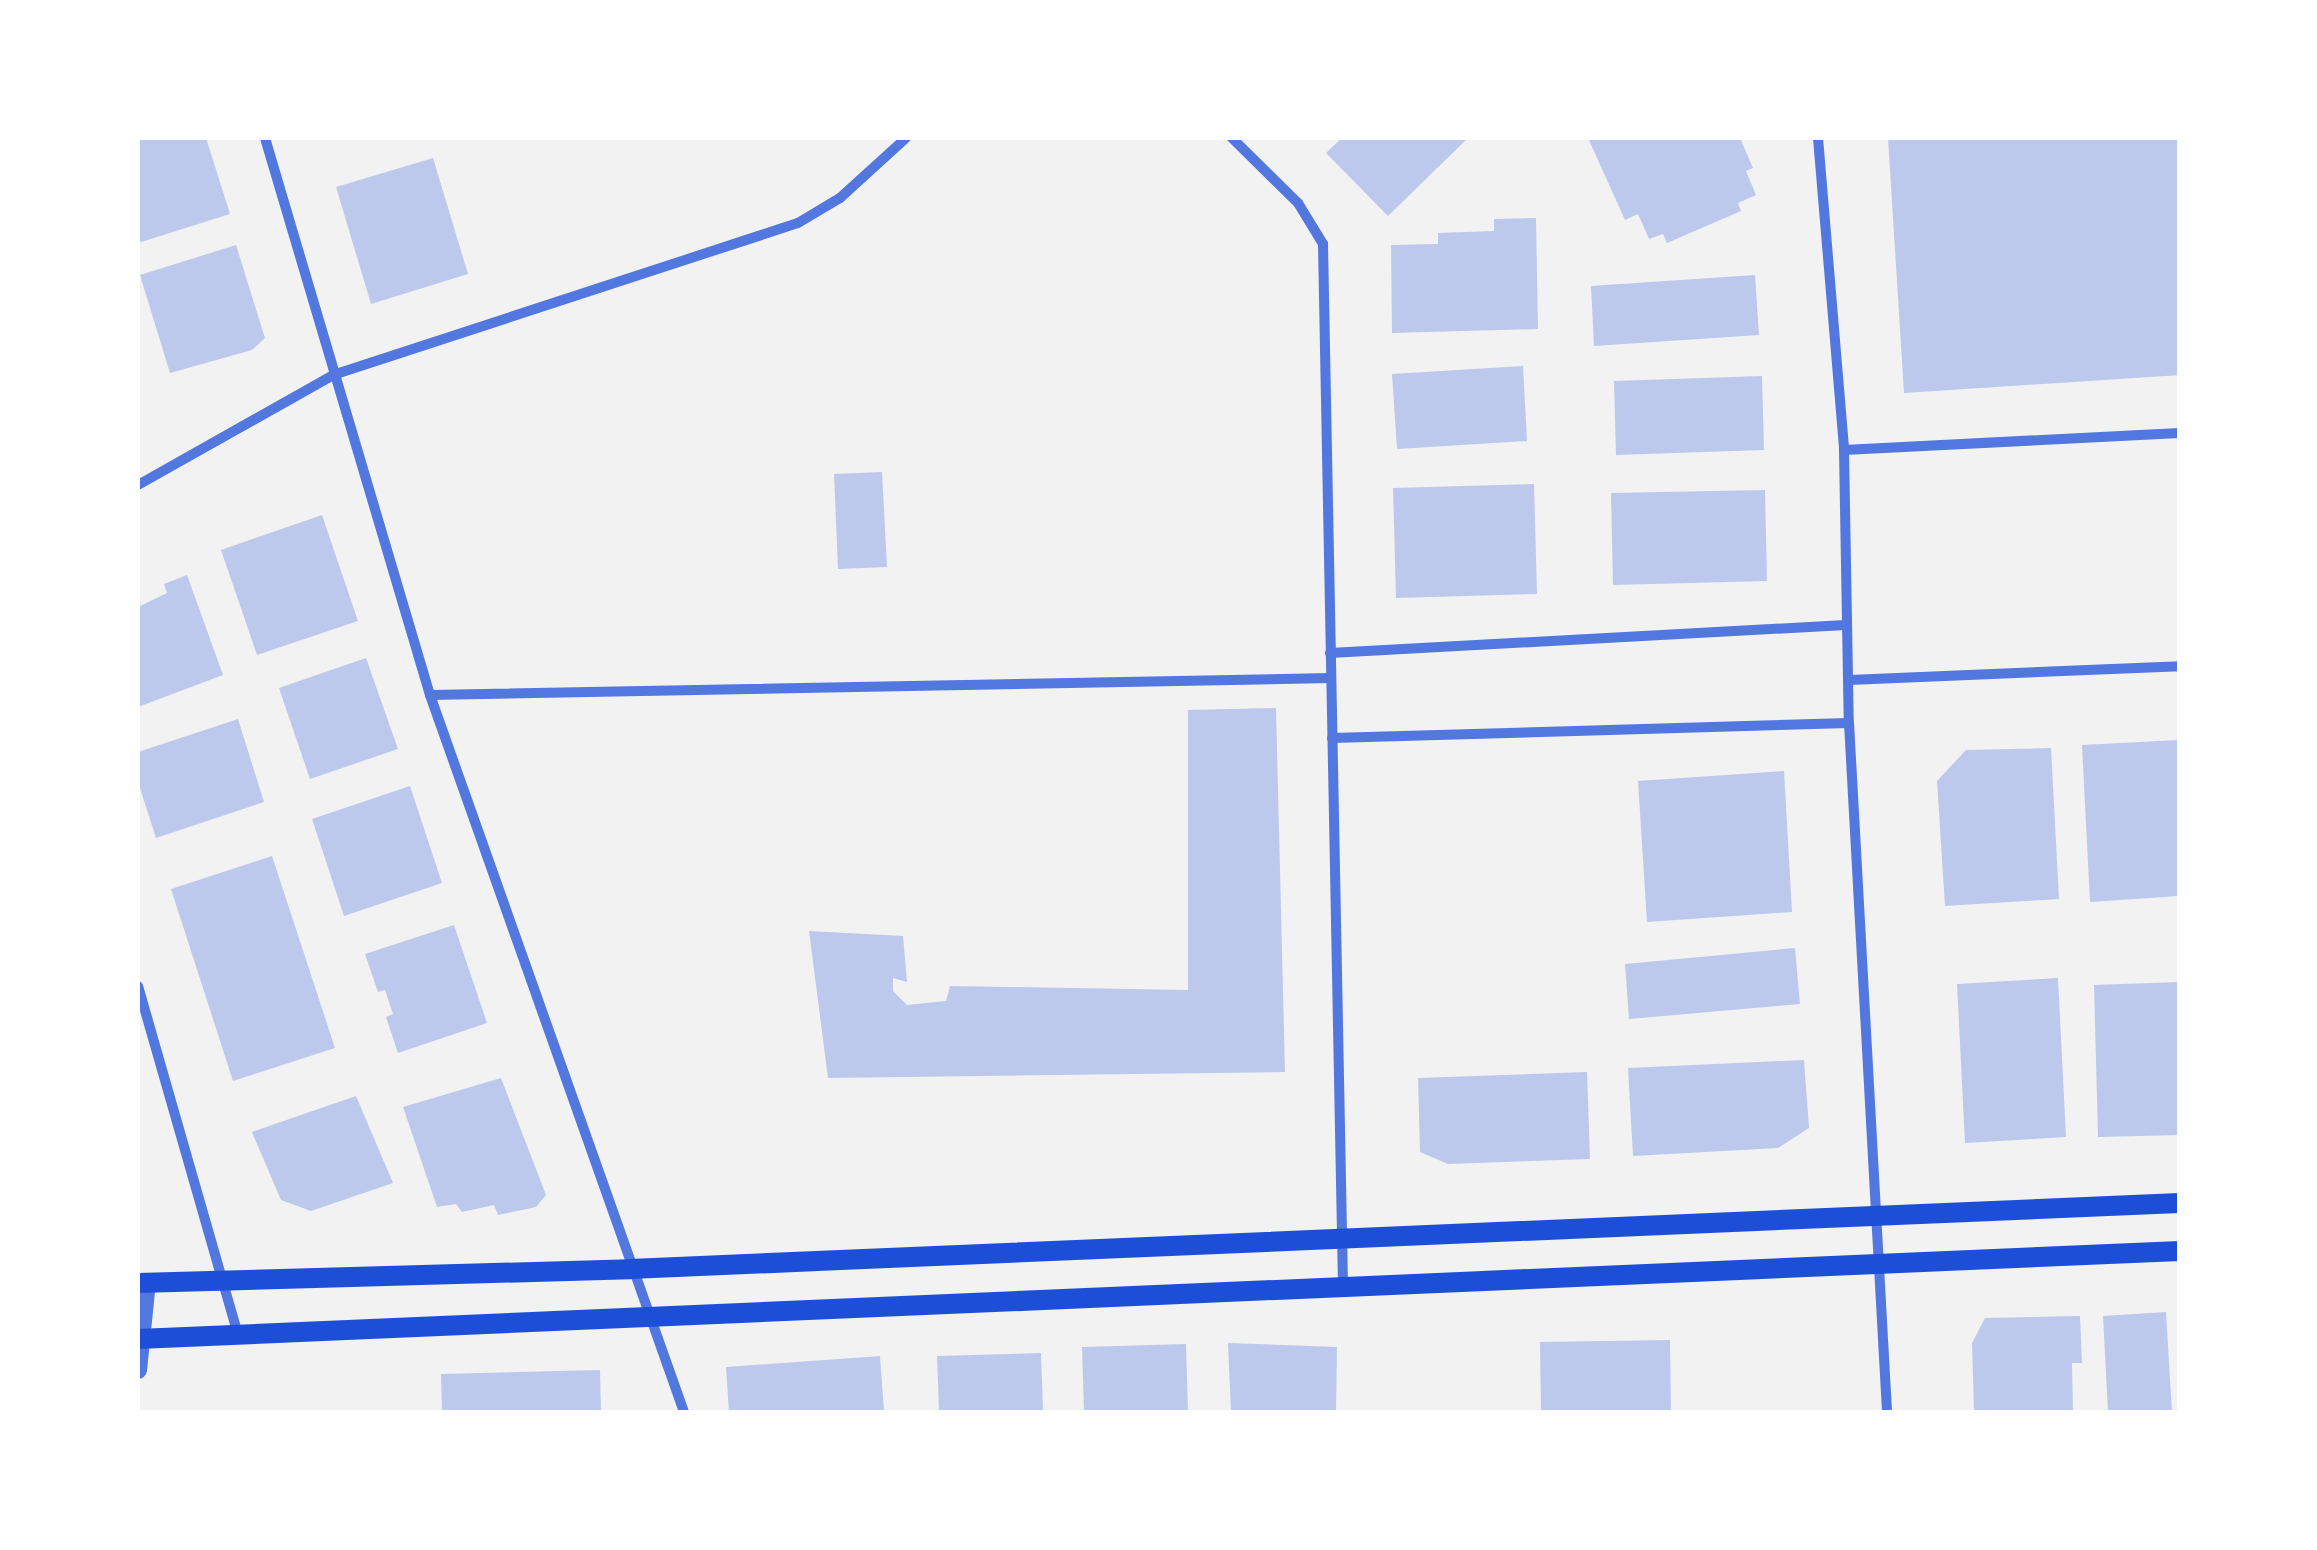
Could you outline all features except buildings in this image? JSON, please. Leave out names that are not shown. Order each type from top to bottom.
[{"type":"main road","points":[[142,1282],[630,1269],[2180,1203]]},
{"type":"main road","points":[[140,1339],[2180,1252]]},
{"type":"street","points":[[265,138],[430,695],[647,1317],[684,1412]]},
{"type":"street","points":[[138,485],[333,375],[798,223],[840,198],[906,138]]},
{"type":"street","points":[[1232,138],[1298,203],[1323,244],[1344,1288]]},
{"type":"street","points":[[1818,138],[1844,450],[1849,723],[1887,1412]]},
{"type":"street","points":[[1844,450],[2180,433]]},
{"type":"street","points":[[1330,653],[1845,624]]},
{"type":"street","points":[[1849,680],[2180,666]]},
{"type":"street","points":[[430,695],[1331,678]]},
{"type":"street","points":[[1332,738],[1849,723]]},
{"type":"street","points":[[138,986],[238,1334]]},
{"type":"street","points":[[138,1370],[142,1282]]}]
